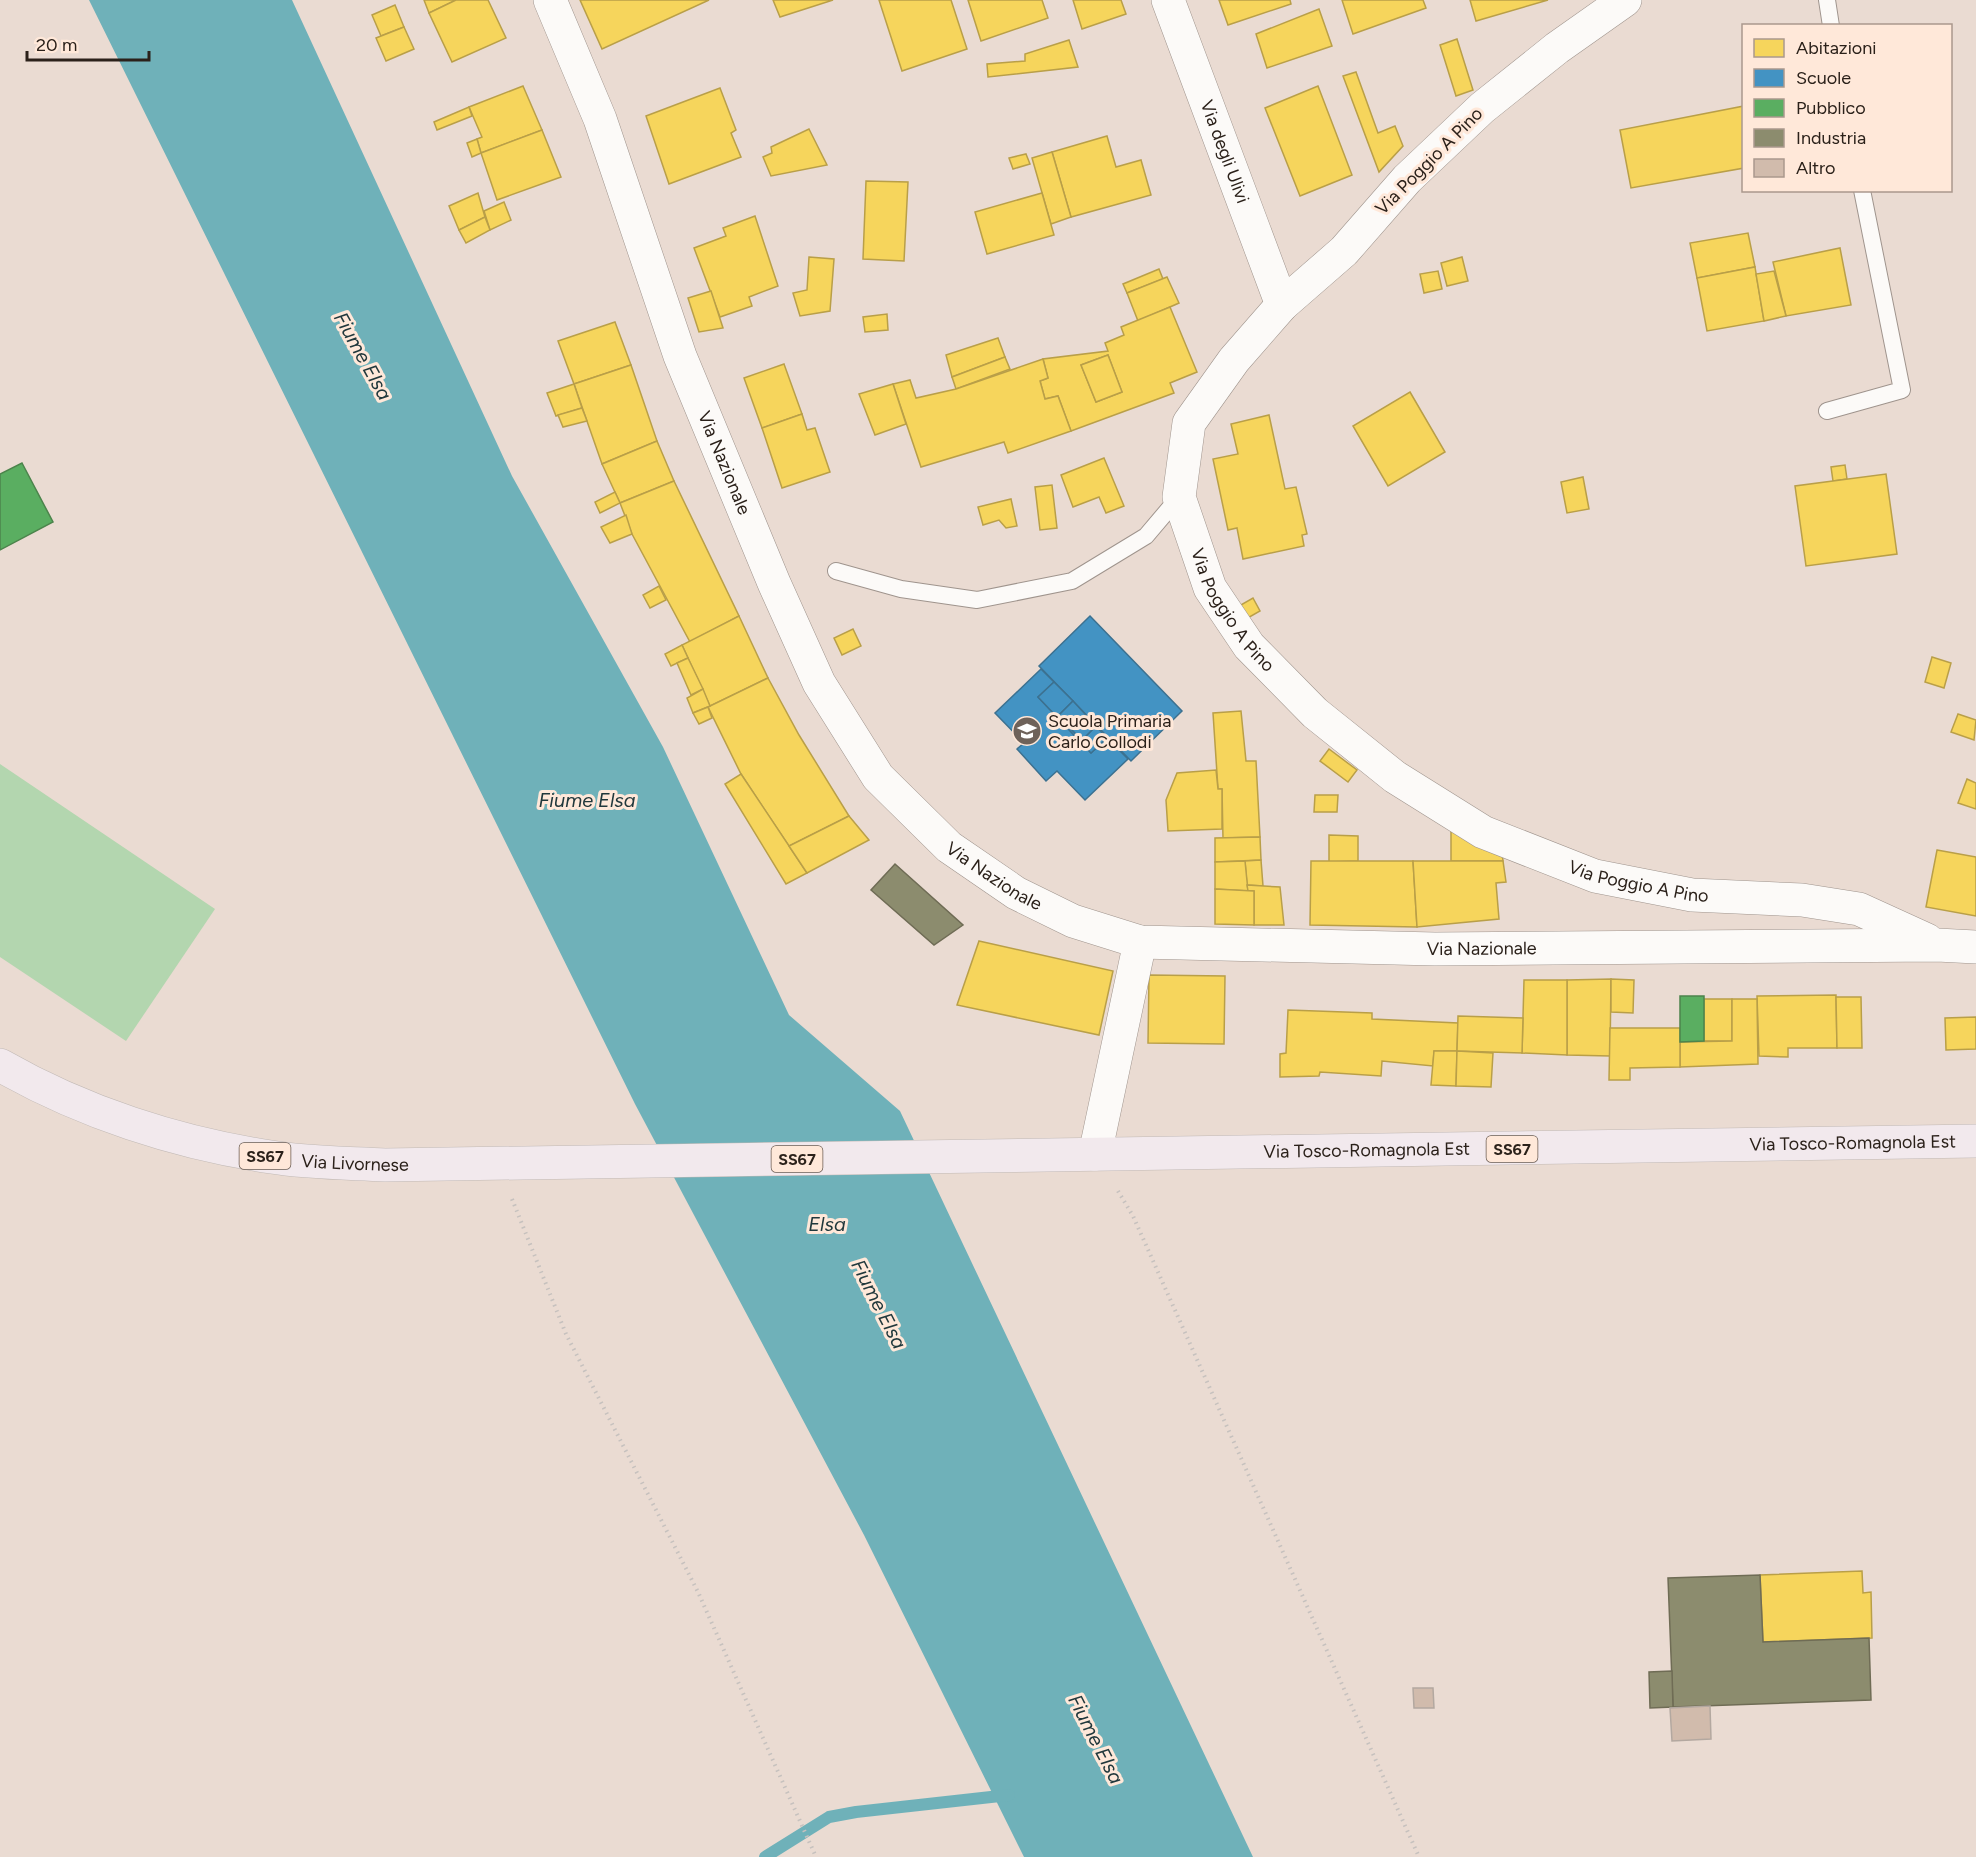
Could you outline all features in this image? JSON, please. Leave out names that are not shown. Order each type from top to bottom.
[{"type":"main road","name":"Via Livornese","points":[[0,1065],[23,1078],[110,1115],[218,1148],[324,1162],[547,1164]]},
{"type":"main road","name":"Via Tosco-Romagnola Est","points":[[547,1164],[1976,1141]]},
{"type":"street","name":"Via Nazionale","points":[[550,0],[600,119],[680,356],[774,583],[819,683],[878,777],[949,847],[1016,892],[1073,921],[1140,942],[1435,950],[1937,945],[1976,947]]},
{"type":"street","name":"Via degli Ulivi","points":[[1168,0],[1282,305]]},
{"type":"street","name":"Via Poggio A Pino","points":[[1625,0],[1557,48],[1482,108],[1407,179],[1344,251],[1282,305],[1234,360],[1189,423],[1179,496],[1210,588],[1249,646],[1315,713],[1395,777],[1483,832],[1595,876],[1692,895],[1802,900],[1859,909],[1937,945]]},
{"type":"street","points":[[1095,1154],[1140,942]]},
{"type":"lane","points":[[1827,0],[1831,24]]},
{"type":"lane","points":[[1827,411],[1902,390],[1862,192]]},
{"type":"lane","points":[[836,571],[901,589],[977,600],[1072,581],[1146,536],[1179,496]]},
{"type":"path","points":[[1095,1154],[1133,1216],[1419,1857]]},
{"type":"path","points":[[499,1165],[566,1334],[698,1592],[799,1814],[816,1857]]},
{"type":"green space","points":[[0,764],[215,909],[126,1041],[0,957]]},
{"type":"water","points":[[89,0],[292,0],[512,476],[663,747],[789,1015],[900,1111],[1253,1857],[1024,1857],[864,1535],[635,1104]]},
{"type":"building: Abitazioni","points":[[424,0],[456,0],[429,13]]},
{"type":"building: Abitazioni","points":[[456,0],[488,0],[506,38],[452,62],[429,13]]},
{"type":"building: Abitazioni","points":[[580,0],[709,0],[602,49]]},
{"type":"building: Abitazioni","points":[[773,0],[833,0],[780,17]]},
{"type":"building: Abitazioni","points":[[879,0],[951,0],[967,49],[902,71]]},
{"type":"building: Abitazioni","points":[[968,0],[1042,0],[1048,18],[981,41]]},
{"type":"building: Abitazioni","points":[[1073,0],[1121,0],[1126,14],[1082,29]]},
{"type":"building: Abitazioni","points":[[1219,0],[1290,0],[1291,4],[1228,25]]},
{"type":"building: Abitazioni","points":[[1342,0],[1423,0],[1426,8],[1353,34]]},
{"type":"building: Abitazioni","points":[[1470,0],[1548,0],[1476,21]]},
{"type":"building: Abitazioni","points":[[395,5],[404,27],[381,36],[372,15]]},
{"type":"building: Abitazioni","points":[[1319,9],[1332,46],[1267,68],[1256,34]]},
{"type":"building: Abitazioni","points":[[404,27],[414,49],[386,61],[376,38]]},
{"type":"building: Abitazioni","points":[[1457,39],[1473,90],[1456,96],[1440,45]]},
{"type":"building: Abitazioni","points":[[1069,40],[1078,67],[988,77],[987,64],[1025,61],[1025,54]]},
{"type":"building: Abitazioni","points":[[1356,72],[1378,133],[1395,126],[1403,146],[1379,172],[1343,76]]},
{"type":"building: Abitazioni","points":[[523,86],[542,130],[481,153],[477,139],[482,137],[469,107]]},
{"type":"building: Abitazioni","points":[[1318,86],[1352,175],[1300,196],[1265,108]]},
{"type":"building: Abitazioni","points":[[720,88],[736,130],[731,133],[741,157],[669,184],[646,116]]},
{"type":"building: Abitazioni","points":[[1742,106],[1742,168],[1631,188],[1620,130]]},
{"type":"building: Abitazioni","points":[[469,107],[472,116],[437,130],[434,122]]},
{"type":"building: Abitazioni","points":[[809,129],[827,165],[771,176],[763,157],[772,153],[771,147]]},
{"type":"building: Abitazioni","points":[[542,130],[561,177],[497,200],[481,153]]},
{"type":"building: Abitazioni","points":[[1107,136],[1116,167],[1141,160],[1151,195],[1071,217],[1052,152]]},
{"type":"building: Abitazioni","points":[[477,139],[481,153],[472,157],[467,143]]},
{"type":"building: Abitazioni","points":[[1052,152],[1071,217],[1051,224],[1032,158]]},
{"type":"building: Abitazioni","points":[[1026,154],[1030,164],[1013,169],[1009,158]]},
{"type":"building: Abitazioni","points":[[866,181],[908,182],[904,261],[863,259]]},
{"type":"building: Abitazioni","points":[[478,193],[485,217],[459,230],[449,206]]},
{"type":"building: Abitazioni","points":[[1042,193],[1054,235],[987,254],[975,212]]},
{"type":"building: Abitazioni","points":[[504,202],[511,220],[490,230],[484,211]]},
{"type":"building: Abitazioni","points":[[755,216],[778,286],[749,297],[752,306],[720,317],[694,248],[726,236],[723,228]]},
{"type":"building: Abitazioni","points":[[485,217],[490,230],[466,243],[459,230]]},
{"type":"building: Abitazioni","points":[[1748,233],[1755,267],[1697,278],[1690,243]]},
{"type":"building: Abitazioni","points":[[1840,248],[1851,305],[1786,316],[1773,262]]},
{"type":"building: Abitazioni","points":[[809,257],[834,259],[830,311],[800,316],[793,293],[807,290]]},
{"type":"building: Abitazioni","points":[[1462,257],[1468,281],[1447,286],[1441,263]]},
{"type":"building: Abitazioni","points":[[1755,267],[1764,321],[1707,331],[1697,278]]},
{"type":"building: Abitazioni","points":[[1159,269],[1163,279],[1127,293],[1123,284]]},
{"type":"building: Abitazioni","points":[[1438,271],[1442,289],[1424,293],[1420,274]]},
{"type":"building: Abitazioni","points":[[1774,271],[1786,316],[1764,321],[1756,274]]},
{"type":"building: Abitazioni","points":[[1167,277],[1179,303],[1138,321],[1127,293]]},
{"type":"building: Abitazioni","points":[[711,291],[723,328],[699,332],[688,298]]},
{"type":"building: Abitazioni","points":[[1170,307],[1197,372],[1170,383],[1174,393],[1071,431],[1058,396],[1045,399],[1040,381],[1048,378],[1043,359],[1108,351],[1105,343],[1124,335],[1121,327]],"holes":[[[1108,355],[1122,392],[1096,402],[1081,365]]]},
{"type":"building: Abitazioni","points":[[887,314],[888,330],[865,332],[863,317]]},
{"type":"building: Abitazioni","points":[[615,322],[631,365],[574,384],[558,341]]},
{"type":"building: Abitazioni","points":[[998,338],[1005,357],[952,377],[946,355]]},
{"type":"building: Abitazioni","points":[[1108,355],[1122,392],[1096,402],[1081,365]]},
{"type":"building: Abitazioni","points":[[1005,357],[1010,369],[956,389],[952,377]]},
{"type":"building: Abitazioni","points":[[1043,359],[1048,378],[1040,381],[1045,399],[1058,396],[1071,431],[1008,453],[1004,442],[921,467],[893,384],[910,380],[916,398],[956,389]]},
{"type":"building: Abitazioni","points":[[784,364],[802,414],[762,428],[744,378]]},
{"type":"building: Abitazioni","points":[[631,365],[657,441],[602,464],[574,384]]},
{"type":"building: Abitazioni","points":[[574,384],[582,408],[556,416],[547,393]]},
{"type":"building: Abitazioni","points":[[893,384],[906,424],[875,435],[859,394]]},
{"type":"building: Abitazioni","points":[[1410,392],[1445,452],[1388,486],[1353,426]]},
{"type":"building: Abitazioni","points":[[582,408],[587,421],[563,427],[558,415]]},
{"type":"building: Abitazioni","points":[[802,414],[807,430],[815,428],[830,472],[782,488],[762,428]]},
{"type":"building: Abitazioni","points":[[1269,415],[1285,489],[1296,487],[1307,534],[1302,535],[1304,546],[1243,559],[1237,528],[1228,530],[1213,459],[1238,454],[1231,424]]},
{"type":"building: Abitazioni","points":[[657,441],[674,481],[620,503],[602,464]]},
{"type":"building: Abitazioni","points":[[1104,458],[1124,506],[1106,513],[1099,497],[1073,507],[1061,475]]},
{"type":"building: Abitazioni","points":[[1845,465],[1847,479],[1833,481],[1831,467]]},
{"type":"building: Abitazioni","points":[[1886,474],[1897,554],[1806,566],[1795,486]]},
{"type":"building: Abitazioni","points":[[1583,477],[1589,509],[1567,513],[1561,482]]},
{"type":"building: Abitazioni","points":[[674,481],[739,616],[690,642],[632,534],[620,503]]},
{"type":"building: Abitazioni","points":[[1052,485],[1057,528],[1040,530],[1035,487]]},
{"type":"building: Abitazioni","points":[[615,492],[620,503],[600,513],[595,502]]},
{"type":"building: Abitazioni","points":[[1011,499],[1017,526],[1006,528],[999,520],[983,525],[978,507]]},
{"type":"building: Abitazioni","points":[[626,515],[632,534],[610,543],[601,527]]},
{"type":"building: Abitazioni","points":[[659,586],[666,600],[650,608],[643,595]]},
{"type":"building: Abitazioni","points":[[1253,598],[1260,611],[1246,619],[1239,606]]},
{"type":"building: Abitazioni","points":[[739,616],[768,678],[710,706],[682,645]]},
{"type":"building: Abitazioni","points":[[853,629],[861,646],[842,655],[834,638]]},
{"type":"building: Abitazioni","points":[[682,645],[688,658],[671,666],[665,654]]},
{"type":"building: Abitazioni","points":[[1932,657],[1951,663],[1944,688],[1925,682]]},
{"type":"building: Abitazioni","points":[[688,658],[703,689],[691,695],[677,663]]},
{"type":"building: Abitazioni","points":[[768,678],[799,735],[849,816],[789,846],[741,774],[708,707]]},
{"type":"building: Abitazioni","points":[[703,689],[710,706],[693,713],[687,698]]},
{"type":"building: Abitazioni","points":[[708,707],[712,718],[699,724],[693,713]]},
{"type":"building: Abitazioni","points":[[1241,711],[1246,761],[1256,761],[1260,837],[1223,838],[1222,789],[1218,789],[1213,713]]},
{"type":"building: Abitazioni","points":[[1958,714],[1976,720],[1974,740],[1951,732]]},
{"type":"building: Abitazioni","points":[[1329,749],[1357,770],[1348,782],[1320,761]]},
{"type":"building: Abitazioni","points":[[1216,770],[1218,789],[1222,789],[1222,829],[1168,831],[1166,800],[1177,773]]},
{"type":"building: Abitazioni","points":[[741,774],[807,873],[786,884],[725,784]]},
{"type":"building: Abitazioni","points":[[1967,779],[1976,783],[1976,809],[1958,803]]},
{"type":"building: Abitazioni","points":[[1315,795],[1338,795],[1337,812],[1314,812]]},
{"type":"building: Abitazioni","points":[[849,816],[869,840],[807,873],[789,846]]},
{"type":"building: Abitazioni","points":[[1451,827],[1502,853],[1503,861],[1451,861]]},
{"type":"building: Abitazioni","points":[[1329,835],[1358,836],[1358,861],[1329,862]]},
{"type":"building: Abitazioni","points":[[1260,837],[1261,860],[1215,862],[1215,838]]},
{"type":"building: Abitazioni","points":[[1937,850],[1976,857],[1976,916],[1926,907]]},
{"type":"building: Abitazioni","points":[[1261,860],[1263,886],[1247,885],[1245,861]]},
{"type":"building: Abitazioni","points":[[1245,861],[1248,891],[1215,889],[1215,862]]},
{"type":"building: Abitazioni","points":[[1311,861],[1413,861],[1417,927],[1310,925]]},
{"type":"building: Abitazioni","points":[[1413,861],[1503,861],[1506,882],[1496,883],[1499,919],[1417,927]]},
{"type":"building: Abitazioni","points":[[1247,885],[1280,887],[1284,925],[1254,925],[1254,891],[1248,891]]},
{"type":"building: Abitazioni","points":[[1215,889],[1254,891],[1254,925],[1215,924]]},
{"type":"building: Abitazioni","points":[[979,941],[1113,971],[1099,1035],[957,1005]]},
{"type":"building: Abitazioni","points":[[1149,975],[1225,976],[1224,1044],[1148,1043]]},
{"type":"building: Abitazioni","points":[[1611,979],[1610,1056],[1567,1055],[1567,980]]},
{"type":"building: Abitazioni","points":[[1611,979],[1634,980],[1633,1013],[1611,1012]]},
{"type":"building: Abitazioni","points":[[1524,980],[1567,980],[1567,1055],[1522,1053]]},
{"type":"building: Abitazioni","points":[[1836,995],[1837,1048],[1788,1048],[1788,1057],[1759,1056],[1757,996]]},
{"type":"building: Abitazioni","points":[[1836,997],[1861,997],[1862,1048],[1837,1048]]},
{"type":"building: Abitazioni","points":[[1704,999],[1732,999],[1732,1041],[1704,1041]]},
{"type":"building: Abitazioni","points":[[1732,999],[1757,999],[1758,1064],[1680,1067],[1680,1042],[1732,1041]]},
{"type":"building: Abitazioni","points":[[1288,1010],[1372,1013],[1372,1019],[1458,1023],[1457,1051],[1434,1051],[1433,1066],[1382,1061],[1381,1076],[1320,1072],[1319,1076],[1280,1077],[1280,1054],[1286,1053]]},
{"type":"building: Abitazioni","points":[[1458,1016],[1523,1018],[1522,1053],[1457,1051]]},
{"type":"building: Abitazioni","points":[[1976,1017],[1976,1049],[1946,1050],[1945,1018]]},
{"type":"building: Abitazioni","points":[[1610,1028],[1680,1028],[1680,1067],[1630,1068],[1630,1080],[1609,1080]]},
{"type":"building: Abitazioni","points":[[1434,1051],[1457,1051],[1456,1086],[1431,1085]]},
{"type":"building: Abitazioni","points":[[1457,1051],[1493,1053],[1491,1087],[1456,1086]]},
{"type":"building: Abitazioni","points":[[1862,1571],[1863,1593],[1871,1592],[1872,1638],[1763,1642],[1760,1575]]},
{"type":"building: Scuole","points":[[1090,616],[1182,711],[1131,761],[1039,666]]},
{"type":"building: Scuole","points":[[1041,669],[1054,682],[1038,697],[1091,753],[1107,738],[1128,759],[1085,800],[1057,771],[1046,781],[1017,749],[1024,743],[995,713]]},
{"type":"building: Scuole","points":[[1054,682],[1073,701],[1058,716],[1082,740],[1096,726],[1107,738],[1091,753],[1038,697]]},
{"type":"building: Scuole","name":"Scuola Primaria Carlo Collodi","points":[[1073,701],[1096,726],[1082,740],[1058,716]]},
{"type":"building: Pubblico","points":[[22,463],[53,522],[0,550],[0,474]]},
{"type":"building: Pubblico","points":[[1680,996],[1704,996],[1704,1041],[1680,1042]]},
{"type":"building: Industria","points":[[895,864],[963,925],[934,945],[871,890]]},
{"type":"building: Industria","points":[[1760,1575],[1763,1642],[1869,1638],[1871,1700],[1673,1707],[1668,1578]]},
{"type":"building: Industria","points":[[1672,1671],[1673,1707],[1650,1708],[1649,1672]]},
{"type":"building: Altro","points":[[1413,1688],[1433,1688],[1434,1708],[1414,1708]]},
{"type":"building: Altro","points":[[1710,1706],[1711,1739],[1672,1741],[1670,1708]]},
{"type":"waterway","points":[[765,1857],[829,1817],[1009,1795]]},
{"type":"place","name":"Scuola Primaria Carlo Collodi","points":[[1027,731]]},
{"type":"water label","name":"Fiume Elsa","points":[[363,356]]},
{"type":"water label","name":"Fiume Elsa","points":[[587,800]]},
{"type":"water label","name":"Elsa","points":[[827,1224]]},
{"type":"water label","name":"Fiume Elsa","points":[[879,1304]]},
{"type":"water label","name":"Fiume Elsa","points":[[1096,1739]]}]
